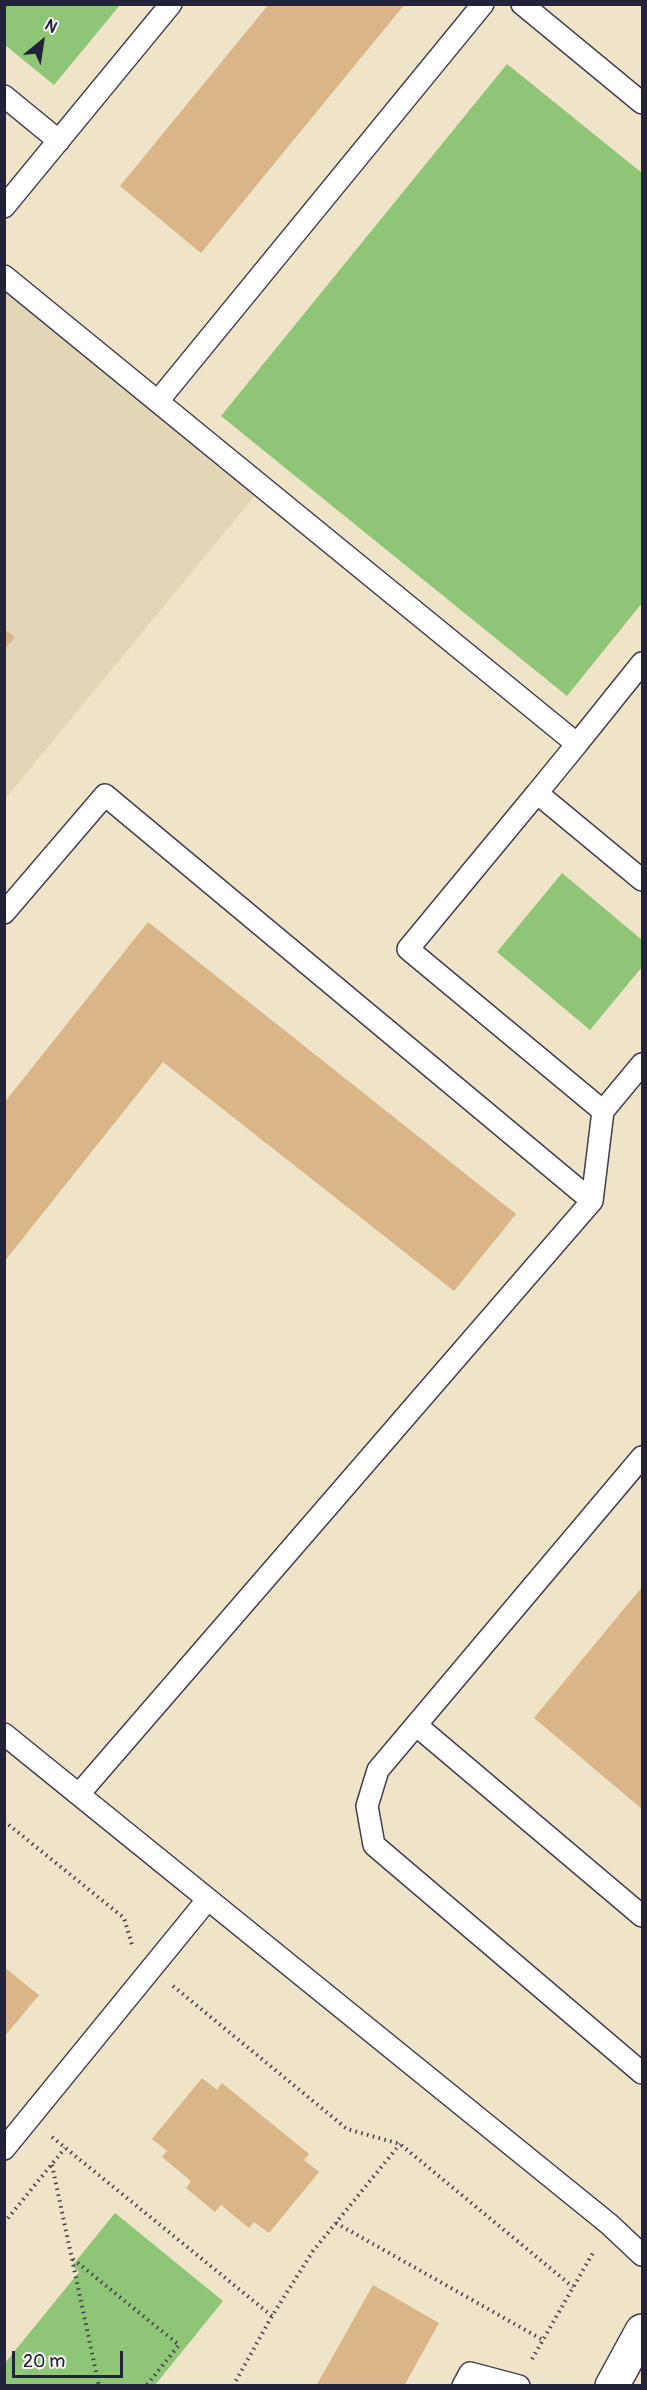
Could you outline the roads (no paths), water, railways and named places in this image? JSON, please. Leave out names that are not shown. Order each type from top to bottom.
[{"type":"street","points":[[612,2385],[642,2331]]},
{"type":"lane","points":[[4,207],[171,4]]},
{"type":"lane","points":[[158,401],[483,4]]},
{"type":"lane","points":[[522,4],[642,103]]},
{"type":"lane","points":[[4,96],[59,141]]},
{"type":"lane","points":[[4,276],[577,744]]},
{"type":"lane","points":[[603,1111],[408,950],[642,663]]},
{"type":"lane","points":[[537,793],[642,880]]},
{"type":"lane","points":[[4,913],[105,795],[592,1201]]},
{"type":"lane","points":[[79,1794],[592,1201],[603,1111],[642,1064]]},
{"type":"lane","points":[[639,2064],[374,1845],[366,1806],[378,1770],[642,1456]]},
{"type":"lane","points":[[416,1725],[642,1917]]},
{"type":"lane","points":[[4,1734],[609,2224],[642,2255]]},
{"type":"lane","points":[[4,2149],[208,1899]]},
{"type":"lane","points":[[463,2385],[470,2373],[518,2385]]}]
